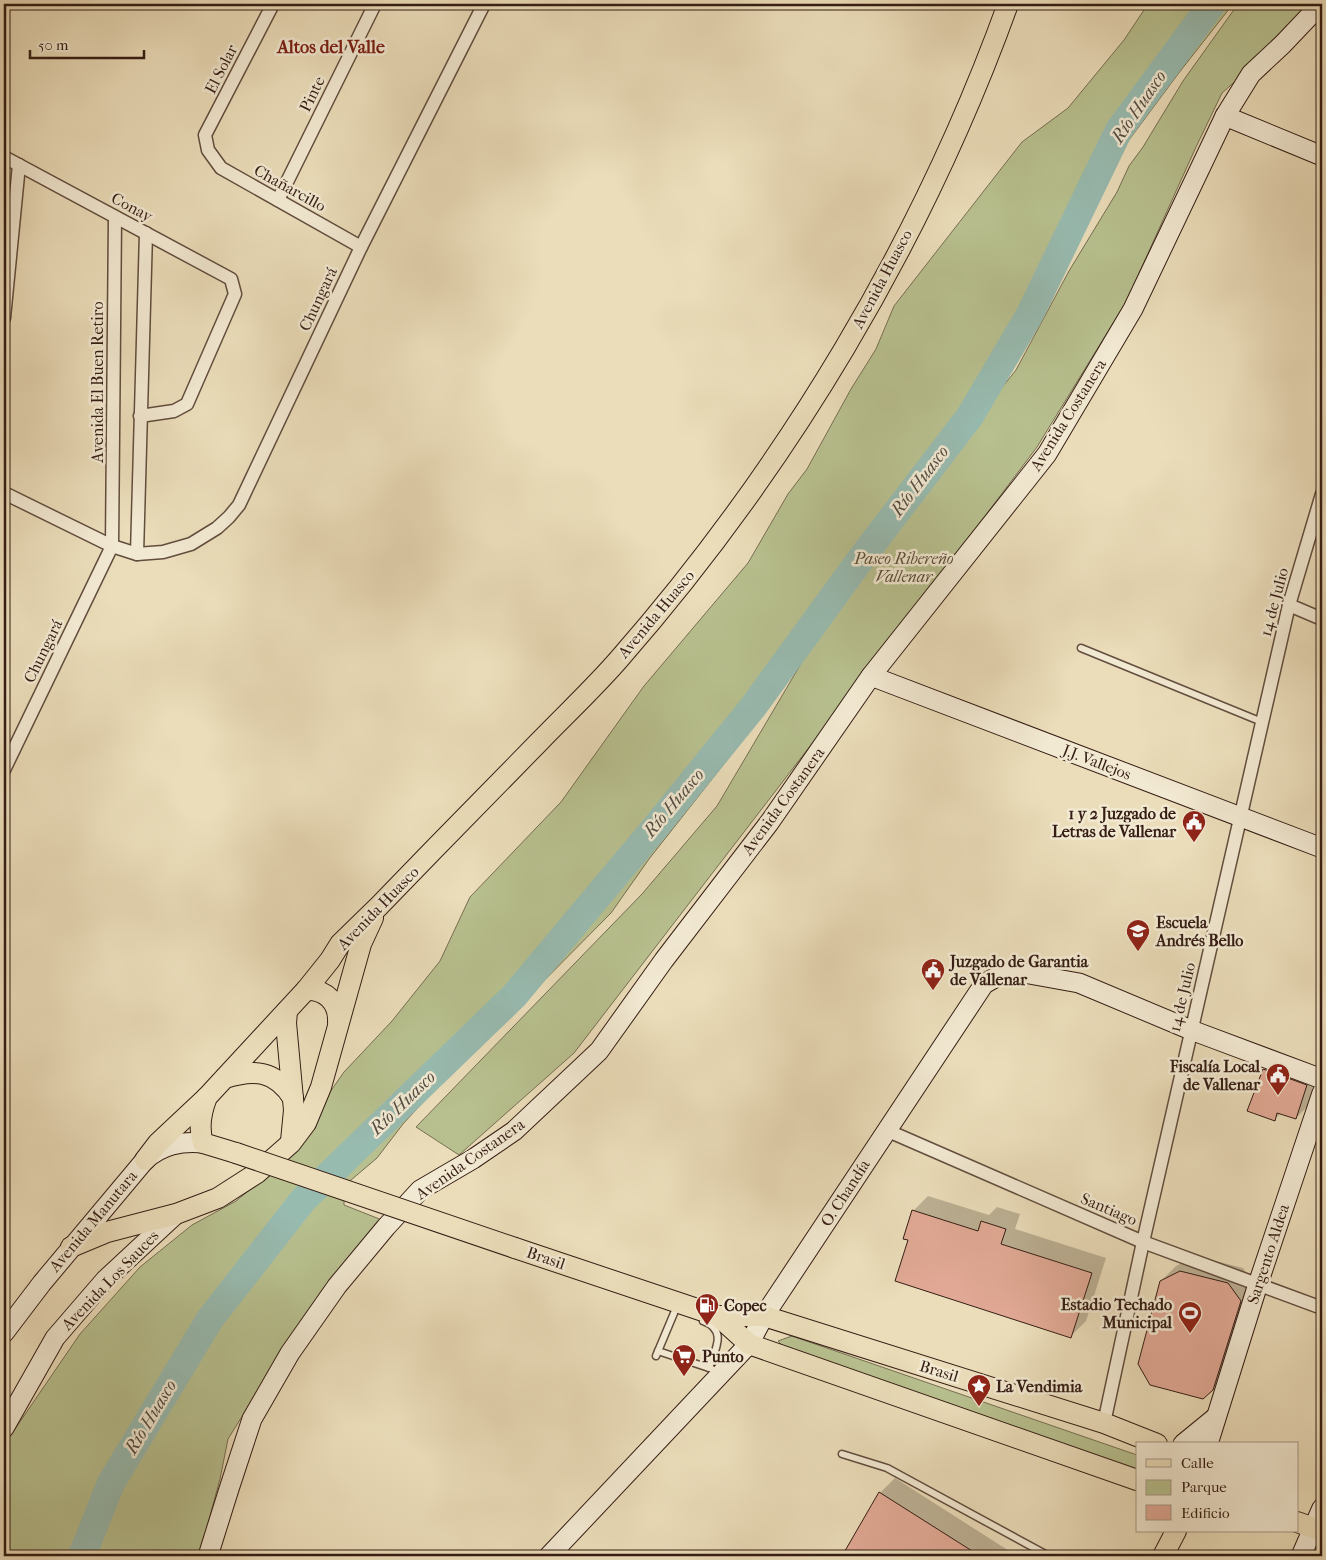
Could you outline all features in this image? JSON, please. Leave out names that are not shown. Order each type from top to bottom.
[{"type":"main road","name":"Avenida Huasco","points":[[203,1143],[200,1127],[202,1108],[207,1097],[287,1012],[330,960],[340,944],[618,660],[696,566],[767,468],[835,363],[898,252],[954,136],[1008,4]]},
{"type":"main road","name":"Avenida Costanera","points":[[208,1556],[252,1419],[290,1353],[337,1286],[386,1227],[420,1190],[473,1159],[514,1131],[599,1051],[664,960],[769,823],[871,676],[1047,454],[1133,309],[1225,116],[1251,74],[1322,4]]},
{"type":"main road","points":[[1225,116],[1322,156]]},
{"type":"main road","name":"J.J. Vallejos","points":[[871,676],[1322,848]]},
{"type":"main road","points":[[71,1247],[107,1232],[176,1214],[218,1198],[275,1159],[291,1143],[306,1123],[320,1087],[361,944],[379,906]]},
{"type":"main road","name":"O. Chandía","points":[[549,1556],[716,1370],[749,1344],[764,1316],[984,984],[1000,976],[1018,972],[1079,983],[1192,1030],[1322,1079]]},
{"type":"main road","points":[[306,990],[319,991],[330,998],[337,1009],[338,1022]]},
{"type":"main road","points":[[287,1012],[286,1023],[294,1128],[291,1143]]},
{"type":"main road","points":[[225,1078],[246,1072],[265,1074],[282,1083],[293,1098]]},
{"type":"main road","name":"Sargento Aldea","points":[[1209,1442],[1258,1284],[1322,1093]]},
{"type":"main road","points":[[145,1160],[158,1143],[207,1097]]},
{"type":"main road","name":"Avenida Manutara","points":[[4,1333],[71,1247],[145,1160],[154,1152],[164,1147],[190,1142],[203,1143]]},
{"type":"main road","name":"Brasil","points":[[203,1143],[515,1248],[679,1309],[718,1316],[764,1316],[1104,1423],[1152,1442]]},
{"type":"main road","name":"Avenida Los Sauces","points":[[4,1428],[54,1338],[106,1280],[176,1214]]},
{"type":"main road","name":"Brasil","points":[[718,1316],[749,1344],[1136,1480]]},
{"type":"main road","points":[[1185,1442],[1216,1416]]},
{"type":"main road","points":[[1302,1556],[1311,1527],[1322,1508]]},
{"type":"main road","points":[[1164,1556],[1176,1532]]},
{"type":"street","name":"El Solar","points":[[208,150],[206,135],[273,4]]},
{"type":"street","name":"Pinte","points":[[278,200],[375,4]]},
{"type":"street","name":"Chungará","points":[[137,554],[164,552],[190,544],[218,528],[239,505],[361,247],[484,4]]},
{"type":"street","name":"Chañarcillo","points":[[208,150],[222,168],[361,247]]},
{"type":"street","name":"Conay","points":[[4,157],[231,279],[235,294],[187,404],[174,410],[140,416]]},
{"type":"street","points":[[4,318],[19,165]]},
{"type":"street","name":"Avenida El Buen Retiro","points":[[112,546],[115,217]]},
{"type":"street","points":[[4,493],[112,546],[137,554],[146,233]]},
{"type":"street","name":"14 de Julio","points":[[1104,1423],[1289,605],[1322,494]]},
{"type":"street","name":"Chungará","points":[[4,770],[112,546]]},
{"type":"street","points":[[1289,605],[1322,619]]},
{"type":"street","name":"Santiago","points":[[886,1130],[1144,1242],[1322,1308]]},
{"type":"lane","points":[[1081,648],[1262,722]]},
{"type":"lane","points":[[679,1309],[657,1354],[716,1370],[718,1333],[710,1323],[693,1317]]},
{"type":"lane","points":[[842,1454],[887,1468],[1048,1556]]},
{"type":"green space","name":"Paseo Ribereño Vallenar","points":[[1148,4],[1233,4],[1100,179],[1023,315],[986,387],[901,518],[987,412],[1000,390],[1016,370],[1069,271],[1117,192],[1129,166],[1143,147],[1183,81],[1238,4],[1314,4],[1249,69],[1222,93],[1126,302],[1037,447],[884,650],[574,1053],[459,1155],[416,1127],[642,894],[717,806],[822,628],[851,586],[836,584],[765,684],[772,703],[649,859],[611,913],[446,1077],[403,1124],[377,1158],[344,1186],[344,1205],[382,1220],[307,1312],[228,1439],[220,1479],[199,1556],[4,1556],[4,1445],[80,1334],[140,1267],[192,1225],[236,1201],[264,1178],[304,1129],[344,1072],[392,1021],[440,961],[470,897],[561,802],[644,686],[748,563],[788,494],[807,469],[851,389],[876,349],[894,306],[1022,142],[1068,108],[1124,40]]},
{"type":"green space","points":[[792,1336],[1136,1455],[1136,1474],[788,1351],[778,1341]]},
{"type":"building","name":"Fiscalía Local de Vallenar","points":[[1263,1069],[1307,1085],[1296,1119],[1277,1113],[1275,1121],[1247,1111]]},
{"type":"building","points":[[912,1210],[978,1231],[981,1221],[1006,1229],[1001,1244],[1092,1273],[1071,1338],[895,1281],[908,1240],[903,1239]]},
{"type":"building","name":"Estadio Techado Municipal","points":[[1180,1271],[1228,1283],[1241,1301],[1213,1390],[1203,1399],[1150,1385],[1138,1364],[1160,1281]]},
{"type":"building","points":[[879,1492],[980,1556],[842,1556]]},
{"type":"waterway","name":"Río Huasco","points":[[82,1556],[111,1483],[210,1319],[303,1200],[514,996],[753,707],[863,556],[970,416],[1030,314],[1119,130],[1212,4]]},
{"type":"place","name":"1 y 2 Juzgado de Letras de Vallenar","points":[[1194,843]]},
{"type":"place","name":"Escuela Andrés Bello","points":[[1138,952]]},
{"type":"place","name":"Juzgado de Garantia de Vallenar","points":[[933,991]]},
{"type":"place","name":"Fiscalía Local de Vallenar","points":[[1278,1096]]},
{"type":"place","name":"Copec","points":[[707,1326]]},
{"type":"place","name":"Estadio Techado Municipal","points":[[1190,1334]]},
{"type":"place","name":"Punto","points":[[684,1377]]},
{"type":"place","name":"La Vendimia","points":[[979,1407]]},
{"type":"district","name":"Altos del Valle","points":[[331,47]]}]
